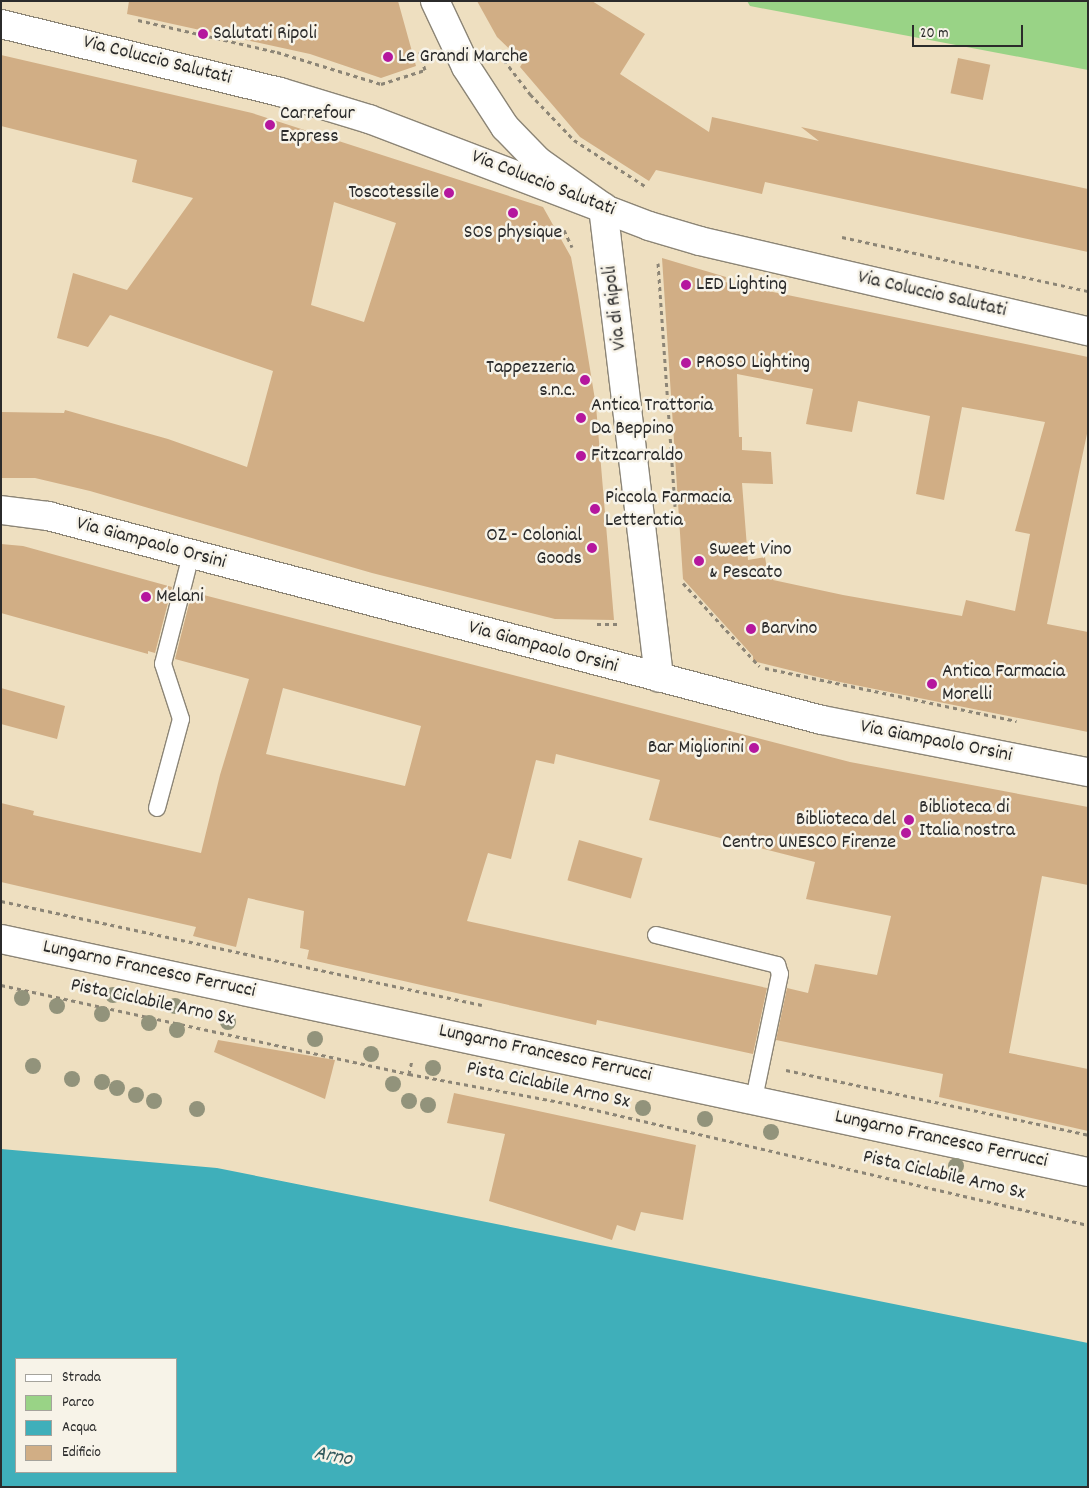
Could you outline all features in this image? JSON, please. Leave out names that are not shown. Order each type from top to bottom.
[{"type":"street","points":[[436,1],[466,67],[505,128],[538,161],[603,208]]},
{"type":"street","name":"Via Coluccio Salutati","points":[[1,24],[280,92],[460,152],[603,208],[700,241],[1088,331]]},
{"type":"street","name":"Via di Ripoli","points":[[603,208],[659,678]]},
{"type":"street","name":"Via Giampaolo Orsini","points":[[1,510],[48,516],[190,555],[822,720],[1088,772]]},
{"type":"street","name":"Lungarno Francesco Ferrucci","points":[[1,939],[754,1098],[1088,1172]]},
{"type":"lane","points":[[157,808],[181,719],[163,664],[190,555]]},
{"type":"lane","points":[[656,935],[776,965],[780,974],[754,1098]]},
{"type":"path","points":[[135,20],[277,52],[380,84],[425,70]]},
{"type":"path","points":[[501,56],[530,94],[574,140],[650,189]]},
{"type":"path","points":[[836,236],[1088,291]]},
{"type":"path","points":[[657,256],[675,510]]},
{"type":"path","points":[[679,579],[756,666],[1021,722]]},
{"type":"path","points":[[1,901],[492,1008]]},
{"type":"path","name":"Pista Ciclabile Arno Sx","points":[[1,985],[409,1074],[566,1103],[1088,1225]]},
{"type":"path","points":[[760,1064],[1088,1135]]},
{"type":"green space","points":[[747,1],[1088,1],[1088,70],[750,6]]},
{"type":"water","name":"Arno","points":[[1,1149],[217,1168],[1088,1343],[1088,1487],[1,1487]]},
{"type":"building","points":[[129,1],[398,1],[416,66],[381,78],[310,54],[127,14]]},
{"type":"building","points":[[477,1],[592,1],[645,34],[620,74],[709,132],[712,117],[819,141],[801,127],[1088,189],[1088,252],[765,182],[762,194],[656,170],[649,181],[580,137],[520,67],[523,62],[497,37]]},
{"type":"building","points":[[1,55],[252,113],[543,207],[571,257],[578,295],[596,406],[614,620],[555,619],[372,573],[90,491],[35,478],[1,478],[1,412],[64,413],[65,410],[168,439],[247,467],[273,371],[110,315],[88,347],[57,338],[73,273],[127,290],[193,198],[132,182],[137,160],[1,126]],"holes":[[[334,202],[396,223],[364,322],[311,305]]]},
{"type":"building","points":[[958,58],[990,65],[983,100],[951,93]]},
{"type":"building","points":[[662,258],[726,277],[725,282],[1088,357],[1088,429],[1047,624],[1088,632],[1088,732],[830,680],[753,661],[753,656],[683,579]],"holes":[[[737,374],[813,389],[806,424],[852,432],[858,401],[930,416],[916,494],[944,500],[962,407],[1045,422],[1015,531],[1030,534],[1015,611],[966,600],[962,616],[843,595],[773,580],[775,569],[767,569],[765,557],[748,560],[742,483],[773,484],[771,452],[742,450],[742,437],[739,437]]]},
{"type":"building","points":[[1,544],[23,546],[172,587],[155,653],[148,651],[148,654],[1,613]]},
{"type":"building","points":[[192,592],[850,762],[1088,807],[1088,885],[1042,876],[1009,1053],[1088,1069],[1088,1131],[939,1097],[943,1074],[776,1040],[787,988],[808,993],[815,964],[877,975],[891,916],[806,899],[815,862],[649,820],[660,780],[556,754],[554,764],[536,760],[511,859],[488,853],[467,921],[767,988],[753,1054],[597,1020],[596,1025],[307,959],[309,950],[300,948],[304,911],[248,898],[236,947],[193,936],[196,927],[1,882],[1,803],[34,811],[33,815],[201,853],[220,775],[249,679],[175,659]],"holes":[[[283,688],[421,726],[405,786],[266,754]]]},
{"type":"building","points":[[1,688],[65,706],[57,739],[1,724]]},
{"type":"building","points":[[579,840],[642,858],[631,899],[567,880]]},
{"type":"building","points":[[218,1040],[335,1060],[325,1099],[214,1052]]},
{"type":"building","points":[[454,1093],[696,1145],[683,1220],[641,1212],[635,1231],[617,1225],[612,1240],[489,1201],[505,1134],[447,1123]]},
{"type":"place","name":"Salutati Ripoli","points":[[203,34]]},
{"type":"place","name":"Le Grandi Marche","points":[[388,57]]},
{"type":"place","name":"Carrefour Express","points":[[270,125]]},
{"type":"place","name":"Toscotessile","points":[[449,193]]},
{"type":"place","name":"SOS physique","points":[[513,213]]},
{"type":"place","name":"LED Lighting","points":[[686,285]]},
{"type":"place","name":"PROSO Lighting","points":[[686,363]]},
{"type":"place","name":"Tappezzeria s.n.c.","points":[[585,380]]},
{"type":"place","name":"Antica Trattoria Da Beppino","points":[[581,418]]},
{"type":"place","name":"Fitzcarraldo","points":[[581,456]]},
{"type":"place","name":"Piccola Farmacia Letteratia","points":[[595,509]]},
{"type":"place","name":"OZ - Colonial Goods","points":[[592,548]]},
{"type":"place","name":"Sweet Vino & Pescato","points":[[699,561]]},
{"type":"place","name":"Melani","points":[[146,597]]},
{"type":"place","name":"Barvino","points":[[751,629]]},
{"type":"place","name":"Antica Farmacia Morelli","points":[[932,684]]},
{"type":"place","name":"Bar Migliorini","points":[[754,748]]},
{"type":"place","name":"Biblioteca di Italia nostra","points":[[909,820]]},
{"type":"place","name":"Biblioteca del Centro UNESCO Firenze","points":[[906,833]]}]
